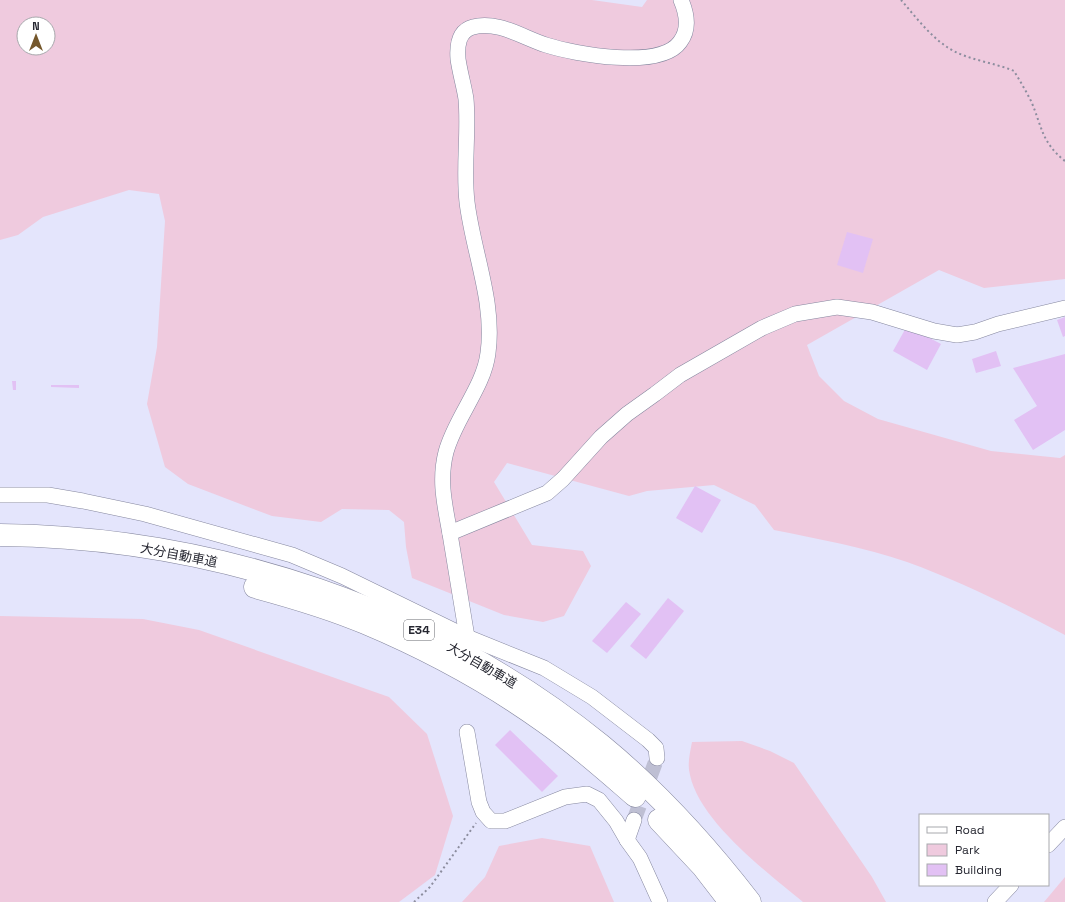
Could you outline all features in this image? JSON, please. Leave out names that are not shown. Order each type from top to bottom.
[{"type":"highway","name":"大分自動車道","points":[[0,535],[82,540],[143,547],[228,564],[302,584],[371,608],[429,635],[497,672],[552,708],[601,745],[653,792],[715,856],[750,902]]},
{"type":"highway","name":"大分自動車道","points":[[0,550],[81,555],[140,562],[223,577],[297,599],[364,622],[423,650],[481,681],[543,720],[590,756],[644,804],[703,867],[730,902]]},
{"type":"street","points":[[467,637],[450,533],[443,503],[441,479],[447,450],[484,370],[488,353],[488,309],[466,201],[466,99],[457,50],[459,40],[463,32],[470,27],[480,25],[510,31],[546,45],[568,50],[622,58],[641,58],[677,47],[682,39],[687,21],[686,12],[681,0]]},
{"type":"street","points":[[450,533],[547,493],[563,479],[600,437],[627,414],[680,375],[762,328],[795,314],[837,307],[872,312],[934,332],[956,334],[975,332],[998,324],[1065,308]]},
{"type":"street","points":[[0,495],[48,495],[83,501],[152,516],[292,555],[349,580],[467,637],[544,668],[573,685],[648,740],[656,748],[657,758]]},
{"type":"street","points":[[467,732],[476,789],[483,812],[491,821],[504,821],[565,797],[588,794],[599,800],[616,821],[640,858],[660,902]]},
{"type":"street","points":[[627,840],[634,820]]},
{"type":"street","points":[[1049,844],[1065,827]]},
{"type":"street","points":[[995,902],[1010,886]]},
{"type":"path","points":[[900,0],[935,38],[948,47],[1014,71],[1031,102],[1043,136],[1057,154],[1065,161]]},
{"type":"path","points":[[414,902],[430,887],[469,834],[483,812]]},
{"type":"green space","points":[[0,0],[592,0],[642,7],[647,0],[1065,0],[1065,279],[984,288],[939,270],[807,345],[819,376],[844,401],[878,419],[991,451],[1060,458],[1065,455],[1065,635],[988,596],[907,562],[858,548],[774,530],[755,505],[714,485],[647,491],[629,496],[507,463],[494,482],[532,545],[583,551],[591,566],[564,616],[543,622],[504,615],[412,578],[406,547],[404,522],[389,510],[342,509],[321,522],[272,516],[188,484],[165,467],[147,404],[157,347],[165,221],[159,194],[129,190],[43,217],[18,235],[0,240]]},
{"type":"green space","points":[[0,616],[143,619],[199,630],[389,697],[427,734],[453,816],[435,875],[399,902],[0,902]]},
{"type":"green space","points":[[742,741],[770,751],[794,763],[872,877],[886,902],[803,902],[754,861],[721,828],[696,793],[689,771],[692,742]]},
{"type":"green space","points":[[542,838],[590,846],[614,902],[462,902],[485,877],[499,846]]},
{"type":"green space","points":[[1065,877],[1065,902],[1044,902]]},
{"type":"building","points":[[847,232],[873,239],[863,273],[837,265]]},
{"type":"building","points":[[1065,317],[1065,336],[1063,337],[1057,320]]},
{"type":"building","points":[[907,326],[941,344],[927,370],[893,351]]},
{"type":"building","points":[[996,351],[1001,366],[976,373],[972,359]]},
{"type":"building","points":[[1065,354],[1065,430],[1033,450],[1014,420],[1037,406],[1013,368]]},
{"type":"building","points":[[12,381],[16,381],[16,390],[13,390]]},
{"type":"building","points":[[51,385],[79,385],[79,388],[51,387]]},
{"type":"building","points":[[695,486],[721,500],[702,533],[676,518]]},
{"type":"building","points":[[668,598],[684,611],[646,659],[630,646]]},
{"type":"building","points":[[626,602],[641,614],[607,653],[592,641]]},
{"type":"building","points":[[510,730],[558,776],[542,792],[495,745]]},
{"type":"tunnel","points":[[634,820],[657,758]]}]
